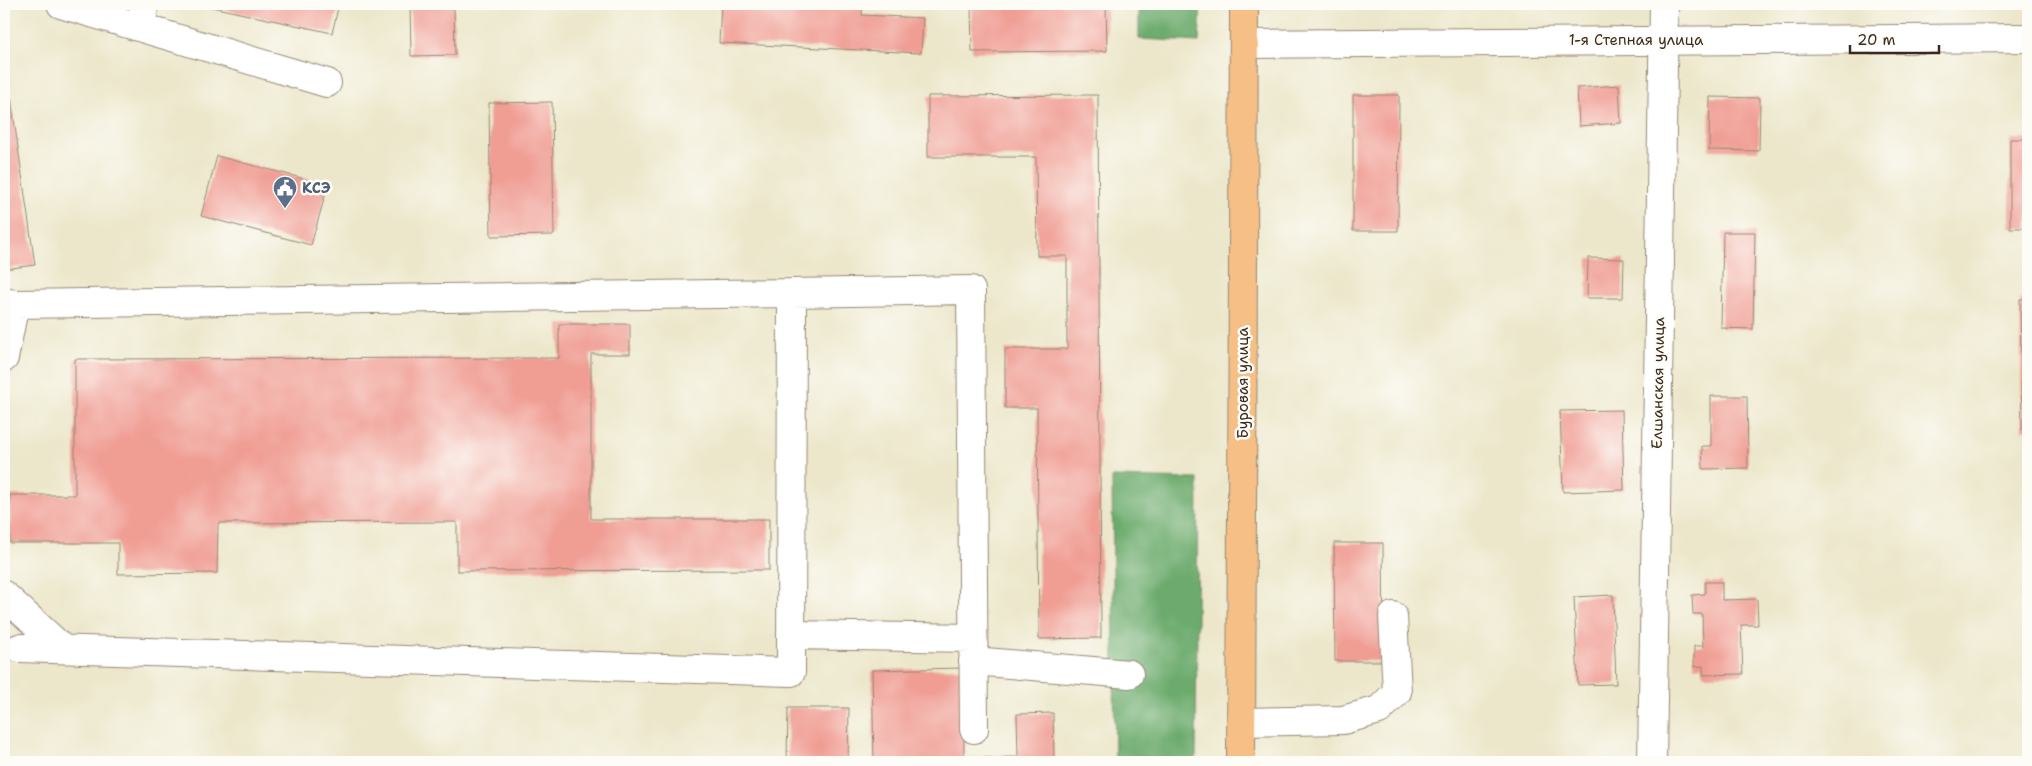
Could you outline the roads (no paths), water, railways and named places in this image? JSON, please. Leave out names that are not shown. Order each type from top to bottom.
[{"type":"main road","name":"Буровая улица","points":[[1241,762],[1244,4]]},
{"type":"street","points":[[61,4],[143,16],[327,82]]},
{"type":"street","name":"Елшанская улица","points":[[1652,762],[1664,4]]},
{"type":"street","name":"1-я Степная улица","points":[[1244,44],[2028,38]]},
{"type":"street","points":[[4,358],[9,303],[971,290],[974,729]]},
{"type":"street","points":[[19,648],[791,672],[792,293]]},
{"type":"street","points":[[4,595],[63,649]]},
{"type":"street","points":[[1242,722],[1343,720],[1379,710],[1397,692],[1393,616]]},
{"type":"street","points":[[791,635],[973,650],[1129,674]]},
{"type":"place","name":"КСЭ","points":[[285,209]]}]
